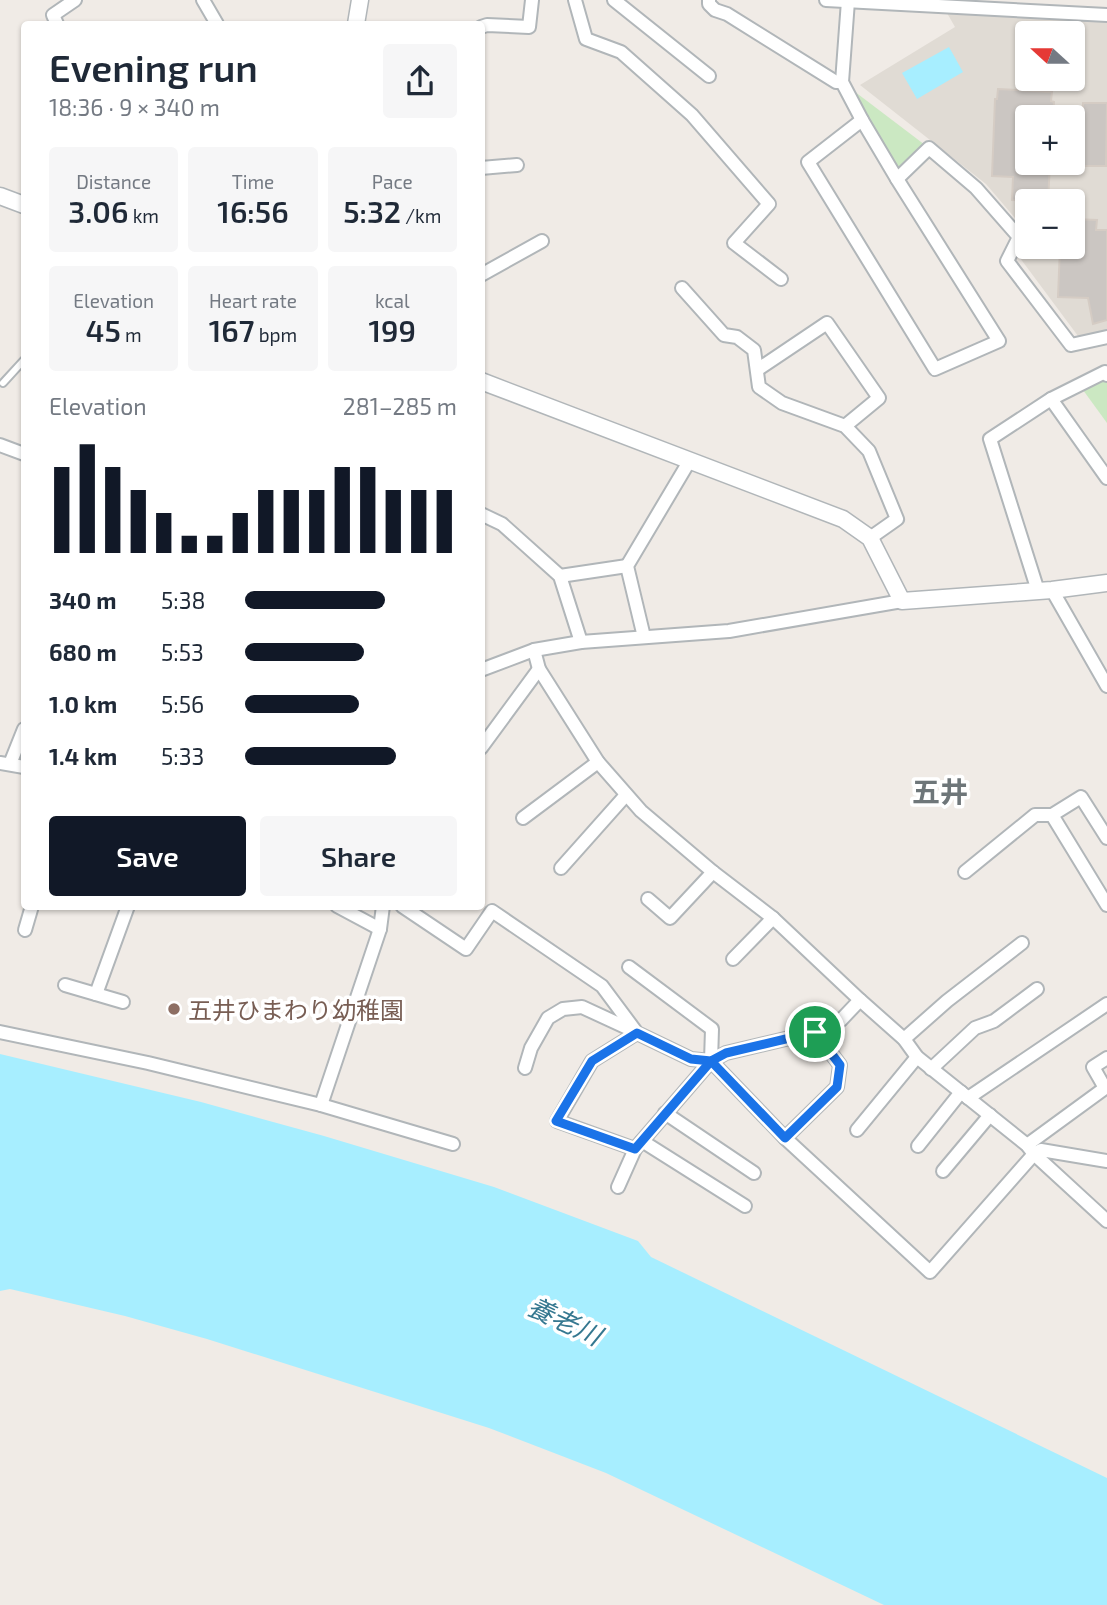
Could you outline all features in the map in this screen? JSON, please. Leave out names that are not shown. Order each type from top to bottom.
[{"type":"street","points":[[56,21],[53,15],[75,0]]},
{"type":"street","points":[[203,0],[216,21]]},
{"type":"street","points":[[356,21],[360,0]]},
{"type":"street","points":[[485,25],[529,27],[532,0]]},
{"type":"street","points":[[575,0],[586,39],[621,52],[692,115],[769,204],[734,243],[781,279]]},
{"type":"street","points":[[614,0],[709,76]]},
{"type":"street","points":[[709,0],[715,10],[836,82],[842,82]]},
{"type":"street","points":[[826,0],[1037,6],[1107,15]]},
{"type":"street","points":[[848,1],[842,82],[862,120],[999,341],[935,369],[808,162],[862,120]]},
{"type":"street","points":[[898,178],[929,148],[976,188],[1019,237],[1007,261],[1071,345],[1107,337]]},
{"type":"street","points":[[485,168],[517,165]]},
{"type":"street","points":[[0,196],[21,204]]},
{"type":"street","points":[[485,272],[542,241]]},
{"type":"street","points":[[681,288],[724,335],[737,337],[754,350],[759,387],[782,403],[845,426],[869,451],[897,519],[870,538]]},
{"type":"street","points":[[757,370],[827,323],[879,398],[845,426]]},
{"type":"street","points":[[1107,375],[1105,372],[1051,399],[990,439],[1045,590],[1107,686]]},
{"type":"street","points":[[485,383],[843,519],[870,538],[902,601]]},
{"type":"street","points":[[1051,399],[1107,478]]},
{"type":"street","points":[[0,445],[21,453]]},
{"type":"street","points":[[644,637],[626,566],[690,460]]},
{"type":"street","points":[[485,516],[502,524],[559,576],[581,642]]},
{"type":"street","points":[[559,576],[626,566]]},
{"type":"street","points":[[485,668],[534,650],[581,642],[729,631],[902,601],[1107,583]]},
{"type":"street","points":[[534,650],[539,669],[598,762],[641,811],[773,918],[904,1039],[917,1057],[1031,1150],[1107,1221]]},
{"type":"street","points":[[485,743],[539,669]]},
{"type":"street","points":[[5,764],[21,735]]},
{"type":"street","points":[[523,818],[598,762]]},
{"type":"street","points":[[561,869],[626,795]]},
{"type":"street","points":[[965,872],[1035,815],[1052,815],[1081,797],[1107,838]]},
{"type":"street","points":[[1094,815],[1107,809]]},
{"type":"street","points":[[1052,815],[1107,905]]},
{"type":"street","points":[[648,899],[670,918],[713,872]]},
{"type":"street","points":[[25,930],[31,910]]},
{"type":"street","points":[[96,994],[127,910]]},
{"type":"street","points":[[344,910],[380,929]]},
{"type":"street","points":[[321,1105],[380,929],[382,910]]},
{"type":"street","points":[[408,910],[466,949],[492,911],[602,986],[637,1033]]},
{"type":"street","points":[[733,959],[773,918]]},
{"type":"street","points":[[904,1039],[947,1001],[1022,943]]},
{"type":"street","points":[[629,967],[712,1030],[711,1061]]},
{"type":"street","points":[[65,985],[123,1002]]},
{"type":"street","points":[[931,1069],[975,1027],[994,1021],[1037,989]]},
{"type":"street","points":[[618,1187],[639,1145],[711,1061],[726,1053],[815,1032],[841,1020],[860,1000]]},
{"type":"street","points":[[918,1146],[965,1095],[1107,1004]]},
{"type":"street","points":[[525,1068],[531,1048],[548,1018],[563,1009],[582,1007],[691,1059],[711,1061],[785,1138],[930,1272],[1031,1150],[1106,1088],[1093,1067],[1107,1058]]},
{"type":"street","points":[[0,1032],[148,1063],[321,1105],[453,1144]]},
{"type":"street","points":[[785,1138],[837,1087],[840,1065],[815,1032]]},
{"type":"street","points":[[637,1033],[592,1061],[556,1121],[639,1145],[745,1206]]},
{"type":"street","points":[[857,1130],[917,1057]]},
{"type":"street","points":[[666,1114],[754,1173]]},
{"type":"street","points":[[943,1171],[990,1115]]},
{"type":"street","points":[[1031,1150],[1107,1161]]},
{"type":"lane","points":[[3,383],[21,363]]},
{"type":"shaded area","points":[[947,13],[1107,22],[1107,330],[1078,336],[1021,259],[1085,259],[1085,189],[1015,189],[1015,218],[986,184],[860,85],[955,27]]},
{"type":"green space","points":[[842,82],[929,148],[897,179]]},
{"type":"green space","points":[[1099,381],[1107,382],[1107,423],[1083,390]]},
{"type":"water","points":[[949,47],[963,72],[917,99],[902,73]]},
{"type":"water","name":"養老川","points":[[0,1054],[201,1102],[324,1136],[494,1187],[638,1241],[651,1257],[1107,1478],[1107,1605],[884,1605],[606,1473],[489,1428],[207,1339],[125,1316],[10,1289],[0,1291]]},
{"type":"building","points":[[998,89],[1052,92],[1051,101],[1054,105],[1015,105],[1015,175],[1049,175],[1049,189],[1015,189],[1015,200],[1012,200],[1013,177],[992,176]]},
{"type":"building","points":[[1107,103],[1106,166],[1085,166],[1083,105]]},
{"type":"building","points":[[1085,220],[1097,220],[1096,230],[1107,230],[1107,320],[1093,324],[1088,298],[1058,297],[1060,259],[1085,259]]},
{"type":"place","name":"五井ひまわり幼稚園","points":[[174,1009]]},
{"type":"district","name":"五井","points":[[940,791]]},
{"type":"route","points":[[815,1032],[726,1053],[711,1061],[691,1059],[637,1033],[592,1061],[556,1121],[635,1149],[711,1061],[785,1138],[837,1087],[840,1065],[815,1032]]}]
